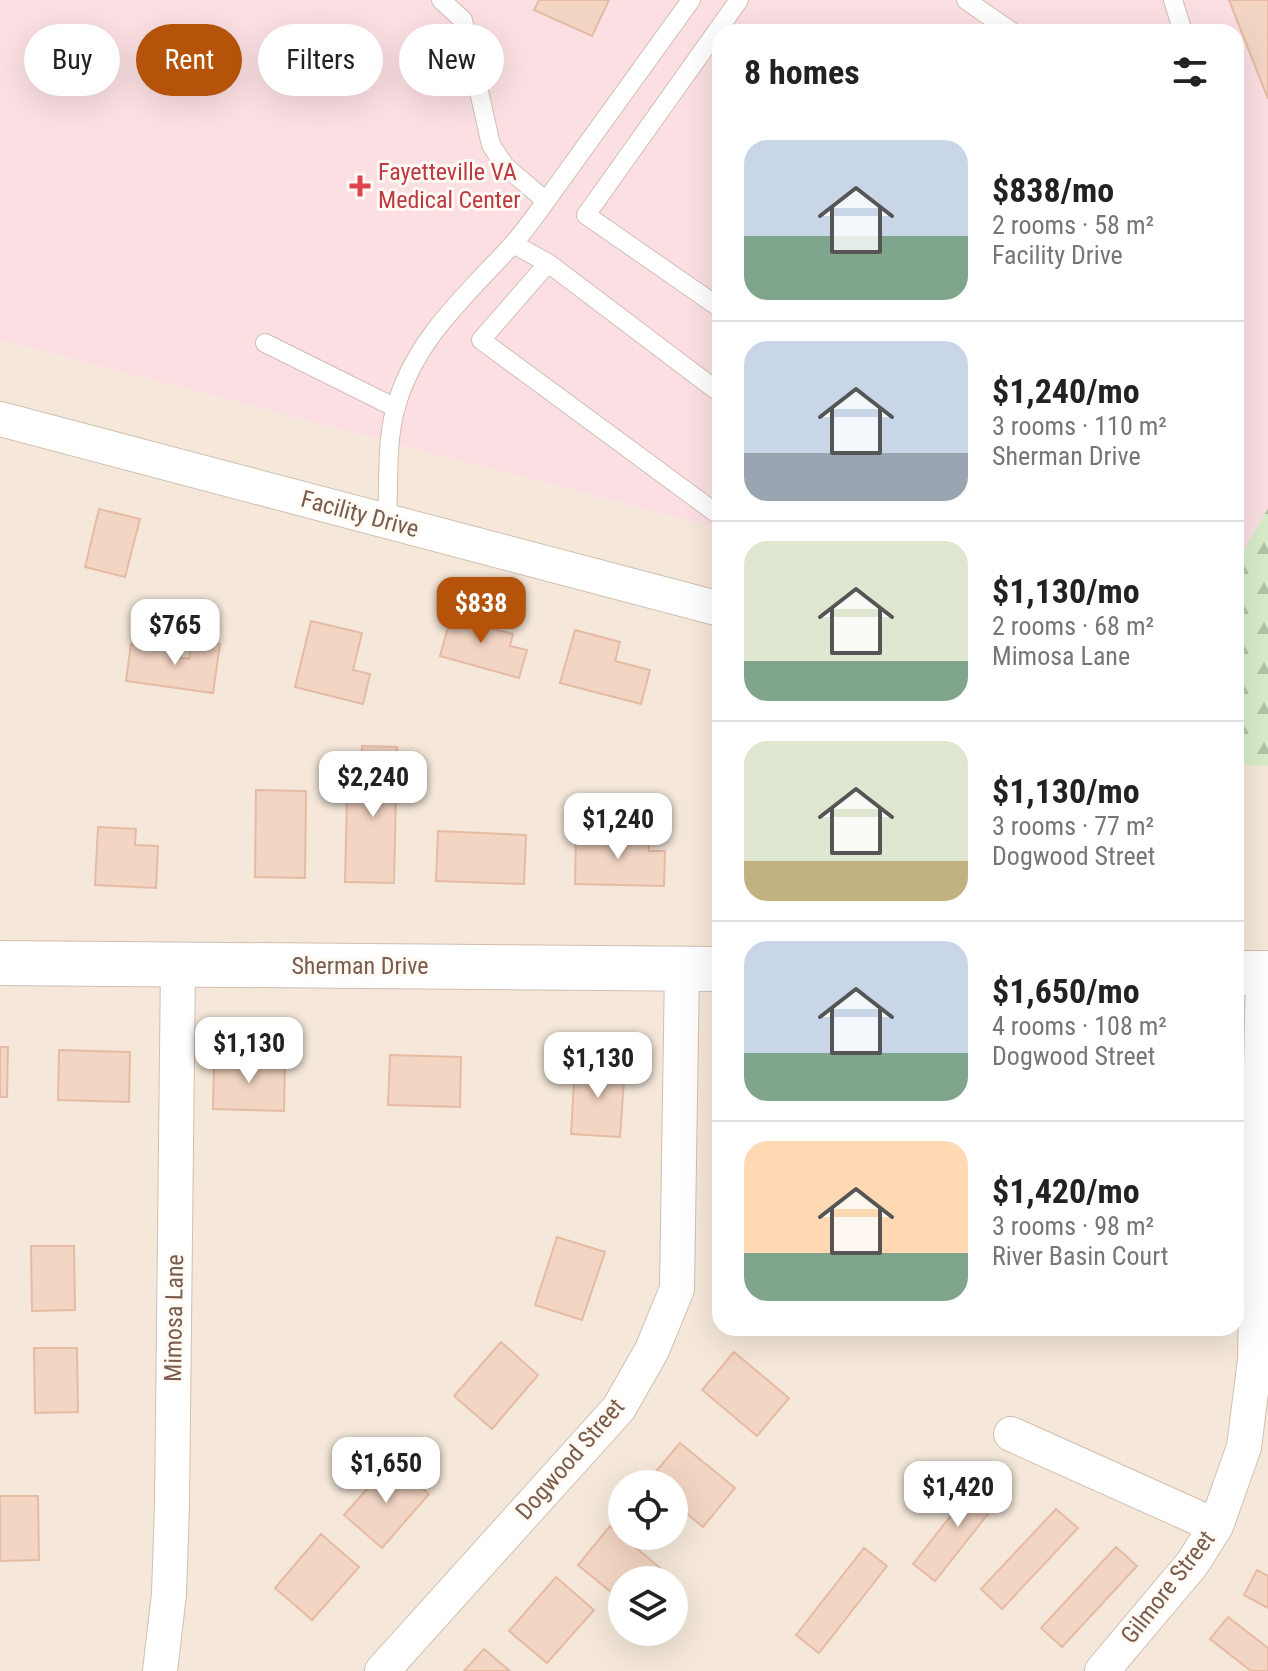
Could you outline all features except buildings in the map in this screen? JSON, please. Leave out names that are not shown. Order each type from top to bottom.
[{"type":"street","name":"Facility Drive","points":[[0,419],[712,607]]},
{"type":"street","name":"Sherman Drive","points":[[0,963],[701,969]]},
{"type":"street","name":"Mimosa Lane","points":[[160,1671],[169,1594],[172,1505],[178,964]]},
{"type":"street","name":"Dogwood Street","points":[[382,1671],[619,1408],[652,1350],[677,1289],[701,969]]},
{"type":"street","name":"Gilmore Street","points":[[1102,1671],[1192,1564],[1216,1526],[1244,1447],[1255,1360],[1256,973]]},
{"type":"street","points":[[1011,1434],[1216,1526]]},
{"type":"lane","points":[[441,0],[463,20],[491,145],[505,166],[546,201]]},
{"type":"lane","points":[[387,521],[391,433],[396,408],[419,354],[453,305],[513,244],[691,0]]},
{"type":"lane","points":[[722,24],[739,0]]},
{"type":"lane","points":[[966,0],[1000,24]]},
{"type":"lane","points":[[1173,0],[1180,24]]},
{"type":"lane","points":[[712,38],[586,215],[712,302]]},
{"type":"lane","points":[[513,244],[548,263],[712,387]]},
{"type":"lane","points":[[548,263],[481,340],[712,510]]},
{"type":"lane","points":[[265,343],[396,408]]},
{"type":"shaded area","name":"Fayetteville VA Medical Center","points":[[0,0],[1268,0],[1268,508],[1244,550],[1244,24],[712,24],[712,527],[0,340]]},
{"type":"shaded area","points":[[0,340],[712,527],[712,1336],[1244,1336],[1244,765],[1268,766],[1268,1671],[0,1671]]},
{"type":"green space","points":[[1268,508],[1268,766],[1244,765],[1244,550]]},
{"type":"place","name":"Fayetteville VA Medical Center","points":[[360,186]]}]
